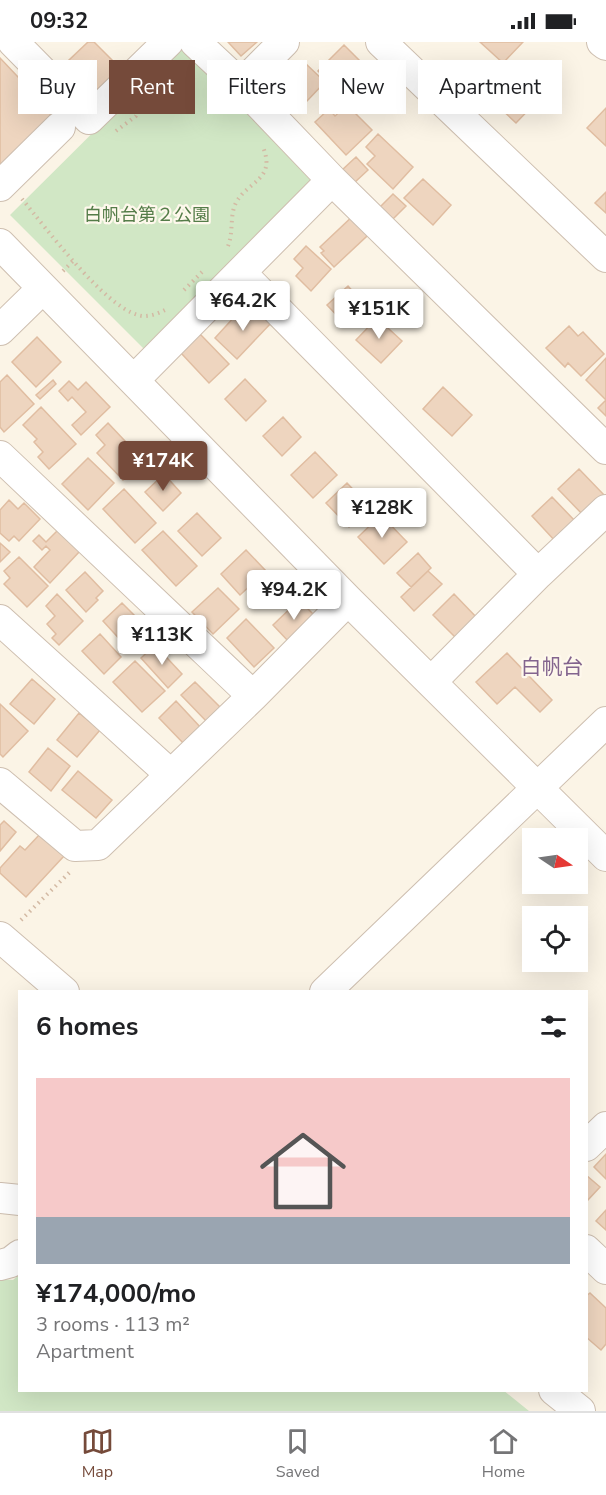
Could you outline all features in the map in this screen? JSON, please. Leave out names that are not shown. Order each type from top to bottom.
[{"type":"street","points":[[13,42],[89,119],[168,42]]},
{"type":"street","points":[[195,42],[214,60]]},
{"type":"street","points":[[266,60],[284,42]]},
{"type":"street","points":[[381,42],[606,257]]},
{"type":"street","points":[[602,42],[606,45]]},
{"type":"street","points":[[269,114],[332,180],[606,450]]},
{"type":"street","points":[[2,184],[60,127]]},
{"type":"street","points":[[134,380],[234,262],[332,180]]},
{"type":"street","points":[[0,244],[51,281],[134,380],[348,600],[606,856]]},
{"type":"street","points":[[234,262],[538,574]]},
{"type":"street","points":[[0,330],[51,281]]},
{"type":"street","points":[[0,456],[253,696]]},
{"type":"street","points":[[431,682],[538,574],[606,510]]},
{"type":"street","points":[[0,783],[75,846],[98,845],[253,696],[348,600]]},
{"type":"street","points":[[0,621],[170,774]]},
{"type":"street","points":[[327,990],[606,722]]},
{"type":"street","points":[[10,928],[62,990]]},
{"type":"street","points":[[588,1144],[606,1127]]},
{"type":"street","points":[[0,1198],[18,1200]]},
{"type":"street","points":[[588,1252],[606,1269]]},
{"type":"street","points":[[0,1265],[11,1262],[18,1257]]},
{"type":"street","points":[[556,1392],[579,1411]]},
{"type":"path","points":[[89,119],[97,134],[105,135],[112,133],[137,114]]},
{"type":"path","points":[[234,262],[232,218],[237,200],[258,182],[264,172],[267,160],[260,140]]},
{"type":"path","points":[[2,184],[14,189],[101,290],[120,306],[139,316],[152,315],[170,307]]},
{"type":"path","points":[[51,281],[74,260]]},
{"type":"path","points":[[180,295],[185,287],[203,271]]},
{"type":"path","points":[[10,928],[78,864],[82,846]]},
{"type":"green space","name":"白帆台第２公園","points":[[181,45],[207,72],[207,114],[248,114],[314,181],[147,352],[10,215],[112,114],[195,114],[195,60],[166,60]]},
{"type":"green space","points":[[18,1276],[18,1392],[505,1392],[529,1411],[0,1411],[0,1279],[13,1280]]},
{"type":"building","points":[[88,42],[94,42],[112,60],[109,60],[109,79],[97,90],[97,60],[69,60]]},
{"type":"building","points":[[228,42],[257,42],[241,56]]},
{"type":"building","points":[[480,42],[523,42],[506,60],[500,60]]},
{"type":"building","points":[[344,45],[359,60],[329,60]]},
{"type":"building","points":[[0,58],[18,77],[18,114],[51,114],[59,124],[0,175]]},
{"type":"building","points":[[307,65],[319,76],[319,88],[307,101]]},
{"type":"building","points":[[606,108],[606,146],[587,128]]},
{"type":"building","points":[[324,114],[335,116],[356,114],[372,130],[346,155],[315,122]]},
{"type":"building","points":[[506,114],[525,114],[516,123]]},
{"type":"building","points":[[378,134],[413,167],[393,189],[367,164],[375,156],[366,147]]},
{"type":"building","points":[[356,157],[368,170],[354,183],[341,171]]},
{"type":"building","points":[[423,179],[451,205],[433,225],[404,198]]},
{"type":"building","points":[[606,192],[606,213],[595,203]]},
{"type":"building","points":[[393,194],[406,206],[392,220],[380,207]]},
{"type":"building","points":[[355,214],[367,236],[334,267],[321,253],[324,251],[320,247]]},
{"type":"building","points":[[306,246],[331,269],[311,291],[296,276],[303,268],[294,259]]},
{"type":"building","points":[[348,286],[365,305],[345,324],[327,305]]},
{"type":"building","points":[[255,306],[272,322],[237,359],[215,338],[236,315],[242,321]]},
{"type":"building","points":[[377,318],[402,341],[381,363],[356,340]]},
{"type":"building","points":[[569,326],[578,336],[583,332],[604,354],[581,376],[568,363],[565,367],[546,348]]},
{"type":"building","points":[[200,334],[229,364],[209,383],[181,353]]},
{"type":"building","points":[[37,337],[61,362],[36,387],[12,362]]},
{"type":"building","points":[[606,358],[606,400],[586,380]]},
{"type":"building","points":[[7,375],[34,404],[4,432],[0,427],[0,382]]},
{"type":"building","points":[[245,379],[266,401],[246,421],[225,399]]},
{"type":"building","points":[[53,380],[56,384],[40,399],[36,395]]},
{"type":"building","points":[[69,381],[78,390],[86,382],[110,407],[81,435],[72,425],[86,412],[72,397],[68,401],[59,391]]},
{"type":"building","points":[[443,387],[472,415],[452,436],[423,409]]},
{"type":"building","points":[[606,400],[606,416],[598,408]]},
{"type":"building","points":[[41,407],[76,444],[49,469],[38,457],[43,452],[34,442],[37,439],[23,425]]},
{"type":"building","points":[[283,417],[301,437],[282,456],[263,436]]},
{"type":"building","points":[[108,423],[143,460],[123,480],[97,453],[105,445],[96,435]]},
{"type":"building","points":[[315,452],[337,475],[313,498],[291,475]]},
{"type":"building","points":[[88,458],[114,483],[88,510],[62,484]]},
{"type":"building","points":[[579,469],[606,497],[585,517],[558,489]]},
{"type":"building","points":[[164,474],[181,493],[163,511],[145,492]]},
{"type":"building","points":[[347,483],[370,507],[349,527],[326,503]]},
{"type":"building","points":[[124,489],[156,523],[135,543],[103,509]]},
{"type":"building","points":[[552,497],[576,522],[556,542],[532,516]]},
{"type":"building","points":[[9,500],[18,509],[24,503],[40,519],[19,541],[14,536],[9,541],[0,533],[0,510]]},
{"type":"building","points":[[197,513],[221,538],[202,556],[178,531]]},
{"type":"building","points":[[381,515],[407,542],[384,564],[358,537]]},
{"type":"building","points":[[58,530],[80,551],[50,583],[34,567],[50,550],[46,546],[42,550],[33,541],[39,535],[46,542]]},
{"type":"building","points":[[163,531],[197,566],[176,586],[142,550]]},
{"type":"building","points":[[0,543],[10,552],[0,562]]},
{"type":"building","points":[[246,550],[266,571],[240,595],[221,574]]},
{"type":"building","points":[[418,553],[431,568],[411,587],[397,573]]},
{"type":"building","points":[[19,557],[48,586],[27,607],[4,584],[10,578],[4,571]]},
{"type":"building","points":[[428,571],[442,584],[414,611],[401,597]]},
{"type":"building","points":[[85,572],[103,591],[86,612],[66,590]]},
{"type":"building","points":[[218,588],[239,609],[213,634],[192,612]]},
{"type":"building","points":[[57,594],[83,621],[59,645],[52,638],[56,634],[47,624],[55,616],[46,606]]},
{"type":"building","points":[[454,594],[479,620],[458,640],[433,615]]},
{"type":"building","points":[[299,600],[316,617],[289,642],[273,625]]},
{"type":"building","points":[[122,603],[144,625],[124,644],[103,621]]},
{"type":"building","points":[[246,619],[274,648],[254,667],[227,638]]},
{"type":"building","points":[[100,634],[121,657],[104,674],[82,651]]},
{"type":"building","points":[[155,645],[182,674],[168,688],[141,658]]},
{"type":"building","points":[[507,653],[552,700],[540,712],[515,687],[497,704],[476,682]]},
{"type":"building","points":[[135,661],[165,691],[142,712],[113,682]]},
{"type":"building","points":[[32,679],[55,699],[34,724],[10,704]]},
{"type":"building","points":[[195,682],[222,709],[208,723],[181,695]]},
{"type":"building","points":[[176,701],[202,729],[185,745],[159,718]]},
{"type":"building","points":[[0,704],[28,731],[3,757],[0,754]]},
{"type":"building","points":[[79,713],[100,730],[77,757],[57,740]]},
{"type":"building","points":[[48,748],[70,766],[51,791],[29,772]]},
{"type":"building","points":[[78,771],[112,800],[96,818],[62,790]]},
{"type":"building","points":[[4,821],[16,832],[0,851],[0,825]]},
{"type":"building","points":[[40,834],[64,856],[26,897],[0,873],[0,868],[20,846],[25,850]]},
{"type":"building","points":[[606,1154],[606,1179],[594,1167]]},
{"type":"building","points":[[588,1177],[600,1187],[588,1200]]},
{"type":"building","points":[[606,1210],[606,1230],[596,1221]]},
{"type":"building","points":[[590,1293],[606,1308],[606,1344],[601,1350],[588,1339],[588,1294]]},
{"type":"district","name":"白帆台","points":[[552,667]]}]
